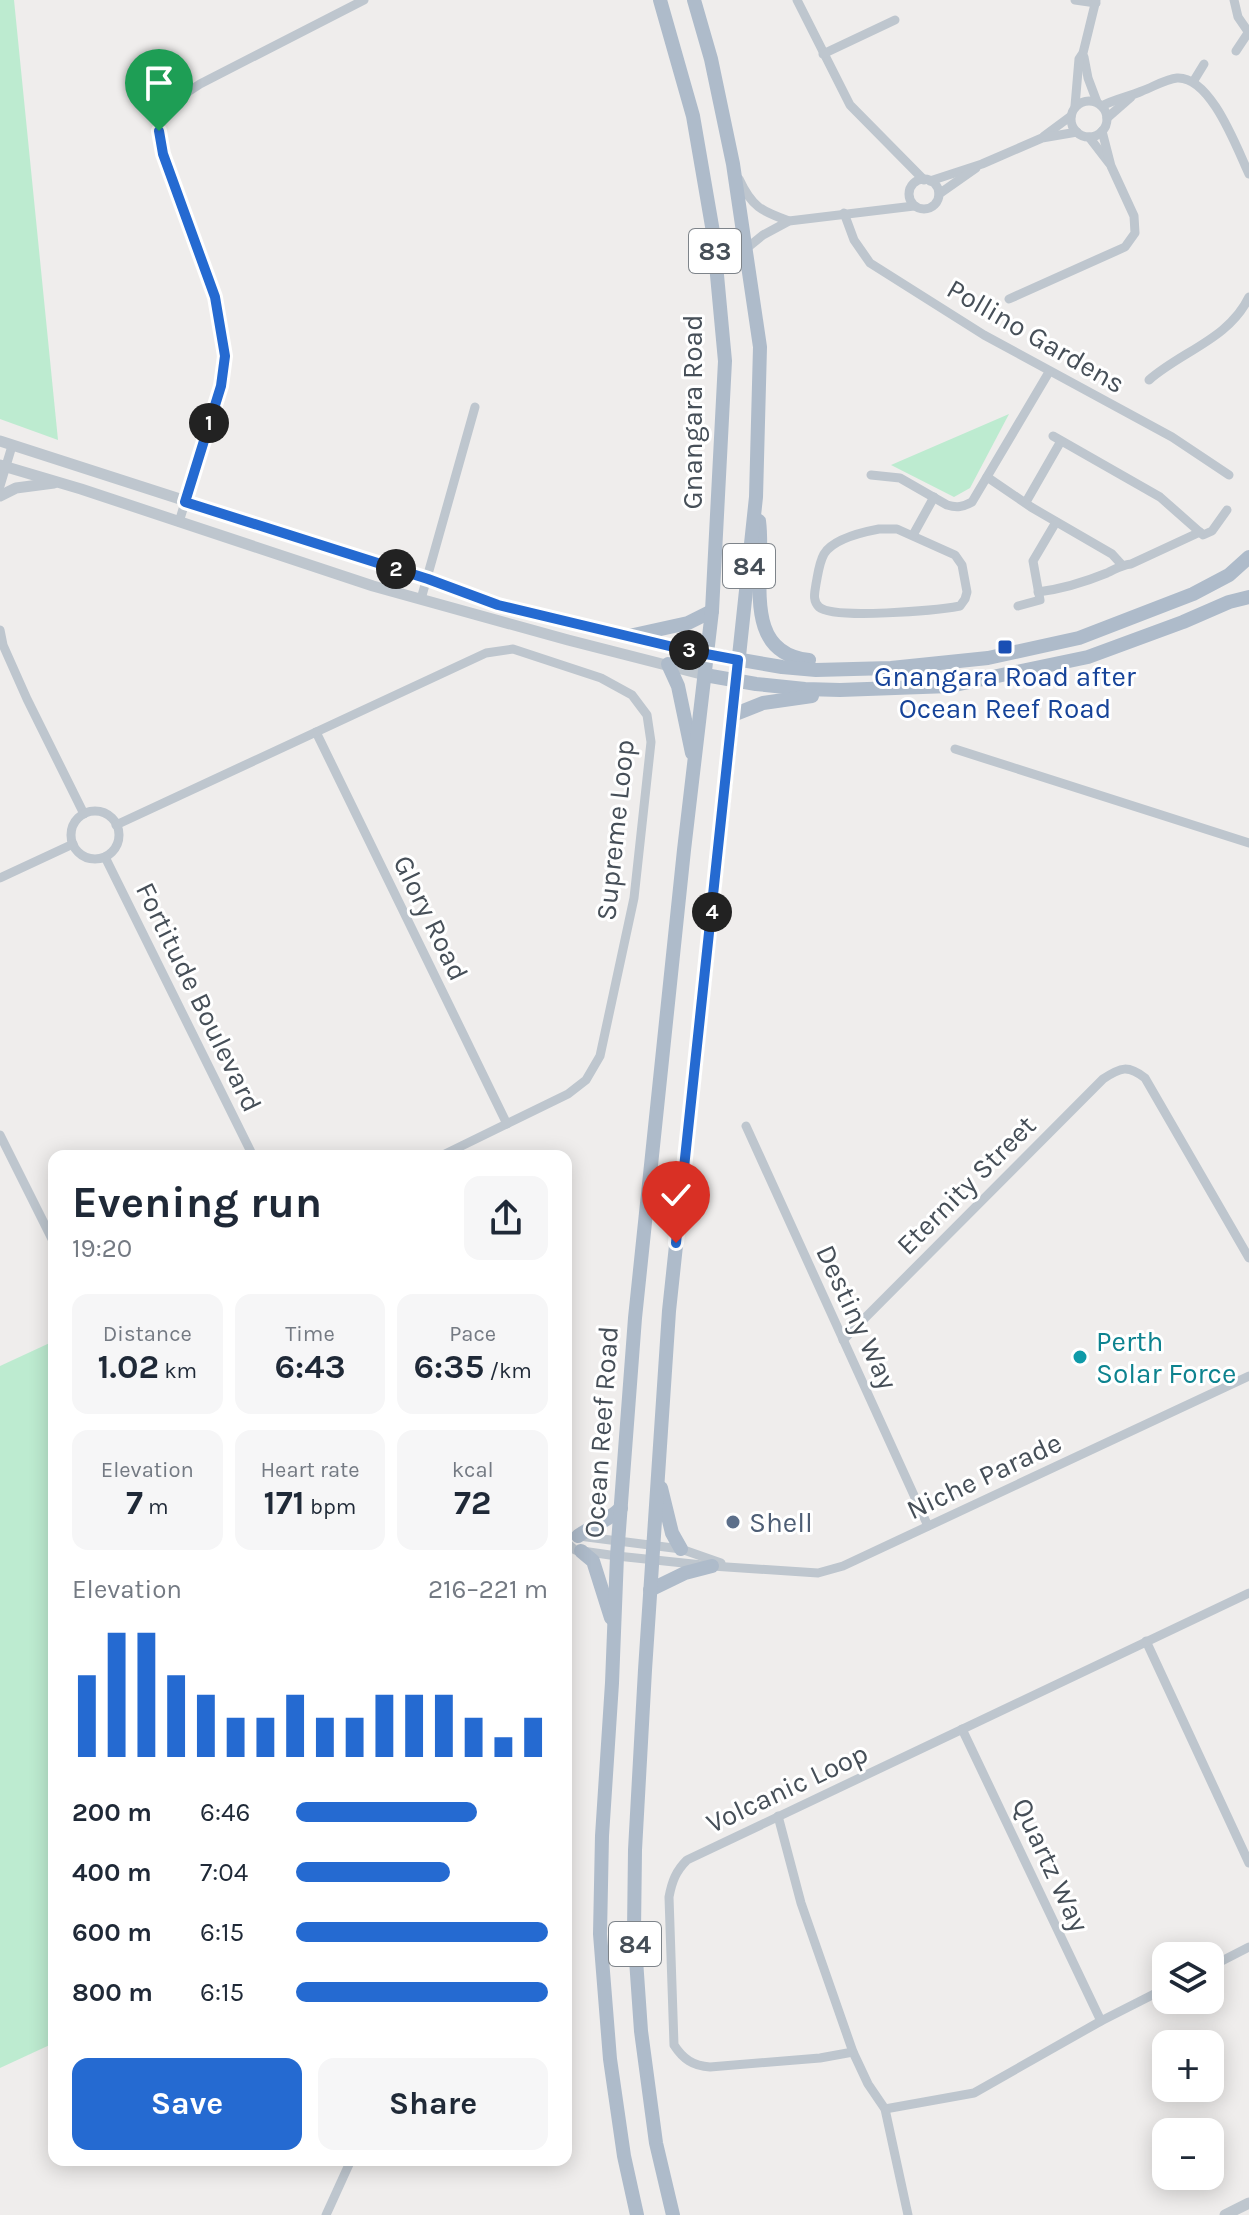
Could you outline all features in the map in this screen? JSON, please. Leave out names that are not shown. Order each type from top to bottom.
[{"type":"main road","name":"Gnangara Road","points":[[660,0],[693,116],[713,232],[725,361],[707,654]]},
{"type":"main road","name":"83","points":[[694,0],[711,59],[733,164],[760,347],[756,497],[762,539],[760,594],[768,638],[781,653],[794,659],[891,668]]},
{"type":"main road","name":"84","points":[[673,2215],[656,2143],[641,2031],[634,1931],[635,1850],[669,1311],[756,497]]},
{"type":"main road","name":"83","points":[[738,660],[816,670],[891,668],[988,658],[1079,638],[1193,594],[1229,575],[1249,557]]},
{"type":"main road","points":[[705,675],[805,689],[950,686],[1088,657],[1249,597]]},
{"type":"main road","points":[[629,636],[688,623],[712,611]]},
{"type":"main road","points":[[707,654],[738,660]]},
{"type":"main road","name":"Ocean Reef Road","points":[[637,2215],[624,2156],[612,2072],[600,1934],[602,1836],[618,1549],[637,1304],[707,654]]},
{"type":"main road","points":[[668,664],[678,686],[695,770]]},
{"type":"main road","points":[[733,715],[763,703],[840,690]]},
{"type":"main road","points":[[658,1476],[672,1533],[681,1549]]},
{"type":"main road","points":[[615,1629],[596,1568],[589,1556],[573,1542],[621,1508]]},
{"type":"main road","points":[[650,1590],[685,1573],[720,1566]]},
{"type":"street","points":[[179,522],[221,386],[225,356],[215,297],[163,154],[159,131],[163,115],[171,103],[200,84],[364,0]]},
{"type":"street","points":[[747,248],[789,221],[914,206],[924,209],[930,208],[938,200],[937,188],[919,183],[850,105],[797,0]]},
{"type":"street","points":[[1075,0],[1096,2],[1079,59],[1072,126],[1089,137],[1111,166]]},
{"type":"street","points":[[1234,0],[1238,17],[1249,33],[1236,51]]},
{"type":"street","points":[[823,54],[895,20]]},
{"type":"street","points":[[1083,53],[1088,78],[1107,118]]},
{"type":"street","points":[[1193,82],[1204,64]]},
{"type":"street","points":[[1042,138],[1084,101],[1099,104],[1134,95],[1173,79],[1186,79],[1205,92],[1216,106],[1249,174]]},
{"type":"street","points":[[1009,299],[1125,247],[1135,233],[1134,216],[1111,166],[1102,131],[1107,118],[1134,95]]},
{"type":"street","points":[[1089,137],[1102,131]]},
{"type":"street","points":[[885,209],[919,183],[982,164],[1042,138],[1077,132]]},
{"type":"street","points":[[733,164],[753,205],[789,221]]},
{"type":"street","points":[[939,194],[982,164]]},
{"type":"street","points":[[914,206],[911,201],[919,183]]},
{"type":"street","name":"Pollino Gardens","points":[[844,213],[854,240],[870,263],[984,335],[1172,437],[1229,475]]},
{"type":"street","points":[[1149,380],[1217,334],[1233,320],[1249,297]]},
{"type":"street","points":[[871,475],[900,478],[955,508],[964,507],[972,502],[1049,372]]},
{"type":"street","points":[[421,599],[475,407]]},
{"type":"street","points":[[1026,502],[1057,439],[1160,497],[1203,535],[1209,533],[1227,510]]},
{"type":"street","points":[[0,486],[6,444],[428,579],[498,605],[707,654]]},
{"type":"street","points":[[2,466],[373,586],[705,675]]},
{"type":"street","points":[[987,477],[1112,554],[1122,565]]},
{"type":"street","points":[[0,496],[16,488],[59,483]]},
{"type":"street","points":[[913,535],[934,497]]},
{"type":"street","points":[[1018,606],[1040,600],[1033,561],[1056,522]]},
{"type":"street","points":[[879,529],[897,529],[913,535],[955,555],[962,565],[967,592],[960,606],[861,613],[832,612],[820,607],[814,597],[820,565],[829,547],[858,533],[879,529]]},
{"type":"street","points":[[1038,592],[1061,589],[1131,564],[1200,532]]},
{"type":"street","points":[[0,630],[3,645],[27,699],[84,814]]},
{"type":"street","name":"Supreme Loop","points":[[116,825],[486,653],[513,649],[601,678],[632,695],[647,715],[651,742],[634,898],[600,1056],[586,1080],[568,1094],[453,1150]]},
{"type":"street","name":"Glory Road","points":[[316,732],[507,1124]]},
{"type":"street","points":[[955,749],[1249,843]]},
{"type":"street","points":[[84,814],[106,814],[116,825],[119,832],[116,847],[105,857],[89,859],[81,855],[73,844],[73,826],[84,814]]},
{"type":"street","points":[[0,878],[73,844]]},
{"type":"street","name":"Fortitude Boulevard","points":[[105,857],[250,1150]]},
{"type":"street","name":"Eternity Street","points":[[843,1340],[1103,1079],[1124,1068],[1135,1070],[1145,1078],[1249,1258]]},
{"type":"street","name":"Destiny Way","points":[[746,1126],[928,1526]]},
{"type":"street","points":[[0,1135],[48,1231]]},
{"type":"street","name":"Niche Parade","points":[[618,1549],[720,1566],[818,1573],[843,1566],[1249,1376]]},
{"type":"street","points":[[573,1542],[618,1549]]},
{"type":"street","points":[[573,1542],[618,1549]]},
{"type":"street","name":"Niche Parade","points":[[653,1553],[681,1549],[720,1566]]},
{"type":"street","name":"Volcanic Loop","points":[[853,2052],[820,2058],[710,2067],[689,2062],[680,2055],[674,2045],[669,1897],[678,1869],[687,1860],[778,1816],[1249,1593]]},
{"type":"street","points":[[1146,1641],[1249,1863]]},
{"type":"street","name":"Quartz Way","points":[[962,1729],[1101,2021]]},
{"type":"street","points":[[778,1816],[801,1903],[853,2052],[868,2084],[885,2109],[908,2215]]},
{"type":"street","points":[[1224,1960],[1249,1947]]},
{"type":"street","points":[[885,2109],[974,2093],[1152,1995]]},
{"type":"street","points":[[326,2215],[348,2166]]},
{"type":"street","points":[[1225,2215],[1249,2203]]},
{"type":"green space","points":[[0,0],[14,0],[58,440],[0,419]]},
{"type":"green space","points":[[1009,414],[970,488],[954,497],[891,465]]},
{"type":"green space","points":[[48,1344],[48,2046],[0,2068],[0,1366]]},
{"type":"place","name":"Gnangara Road after Ocean Reef Road","points":[[1005,647]]},
{"type":"place","name":"Perth Solar Force","points":[[1080,1357]]},
{"type":"place","name":"Shell","points":[[733,1522]]},
{"type":"route","points":[[159,131],[163,154],[215,297],[225,356],[221,386],[185,502],[428,579],[498,605],[738,660],[676,1243]]}]
